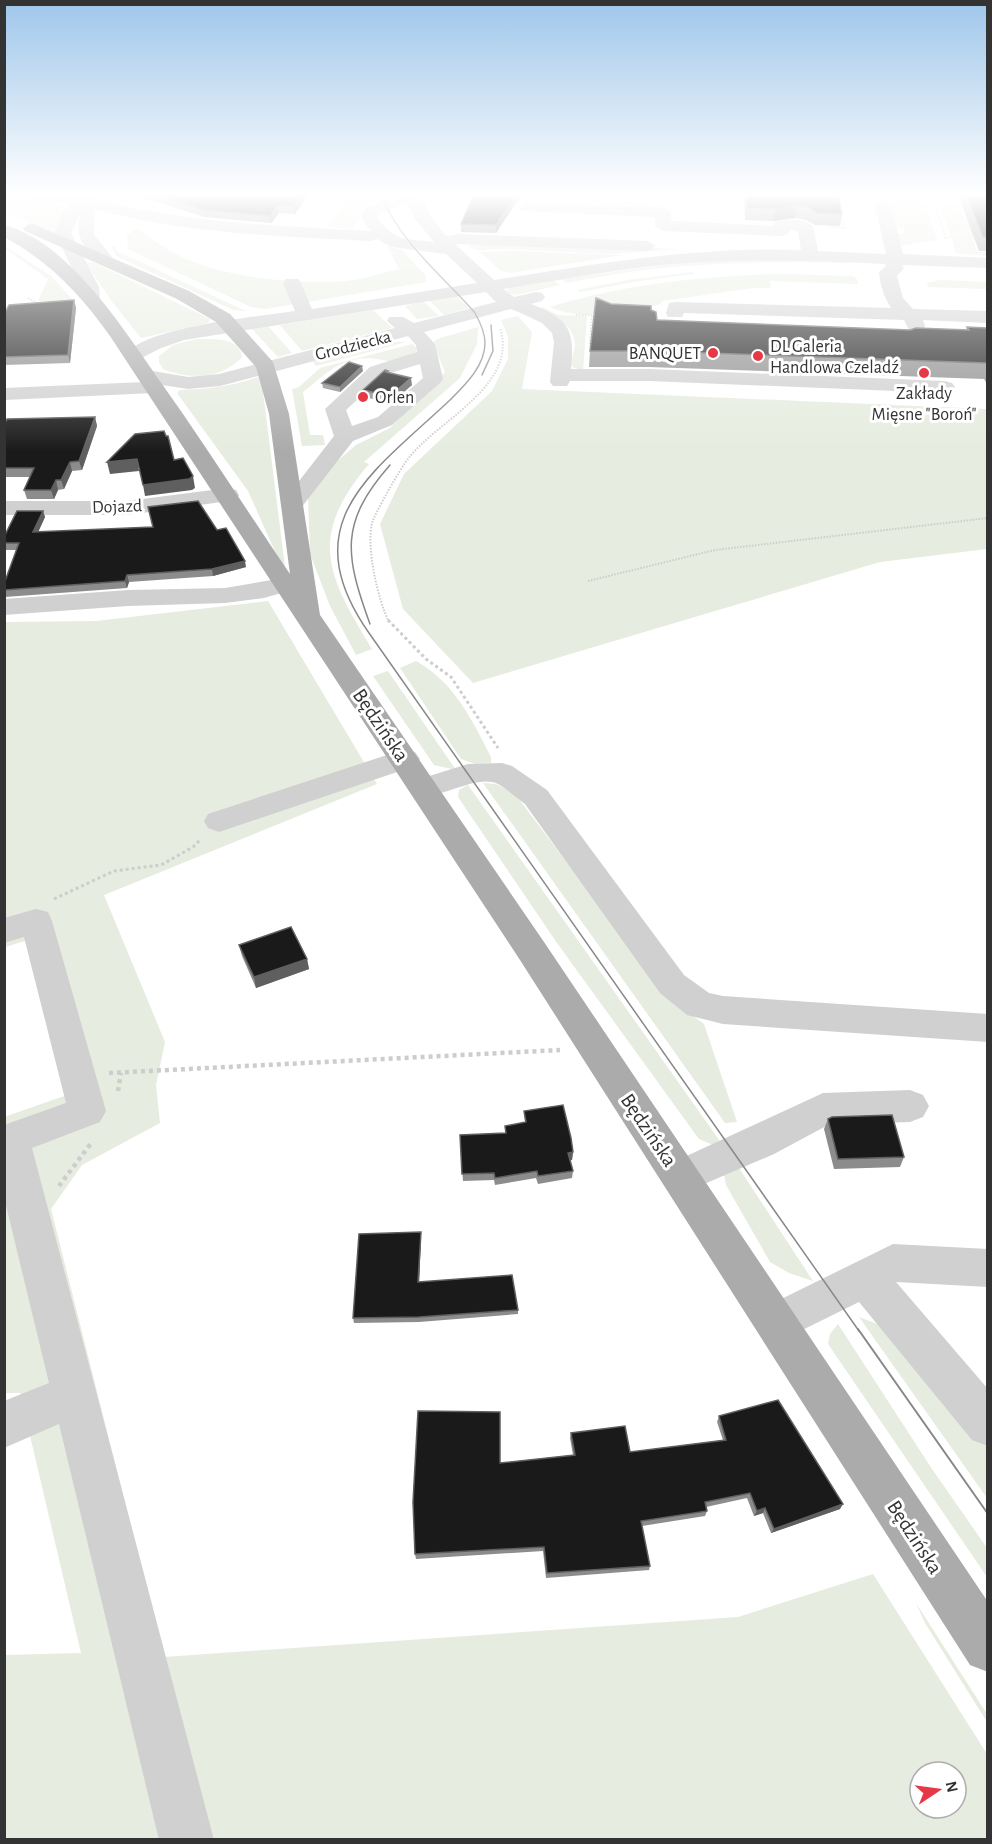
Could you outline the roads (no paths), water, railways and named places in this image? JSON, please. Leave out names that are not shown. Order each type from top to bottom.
[{"type":"main road","points":[[77,280],[134,356]]},
{"type":"main road","name":"Będzińska","points":[[152,280],[223,318],[266,366],[279,414],[308,616]]},
{"type":"main road","name":"Będzińska","points":[[134,356],[228,495],[283,585],[308,616],[681,1177],[987,1647]]},
{"type":"street","points":[[86,280],[92,298]]},
{"type":"street","points":[[485,280],[504,299],[549,320],[563,336],[560,379],[650,375],[945,387]]},
{"type":"street","name":"Grodziecka","points":[[134,356],[154,344],[171,338],[305,314],[523,280]]},
{"type":"street","name":"Grodziecka","points":[[4,394],[99,391],[151,382],[206,382],[605,280]]},
{"type":"street","points":[[888,280],[897,304],[987,318]]},
{"type":"street","points":[[292,283],[305,314]]},
{"type":"street","points":[[293,504],[345,436],[385,421],[433,379],[425,344],[412,331],[400,326],[383,308],[387,302]]},
{"type":"street","points":[[675,313],[675,307],[913,306]]},
{"type":"street","points":[[913,306],[918,334]]},
{"type":"street","points":[[345,436],[335,409],[377,371],[428,355]]},
{"type":"street","name":"Dojazd","points":[[4,508],[127,508],[228,495]]},
{"type":"street","points":[[4,608],[39,608],[128,598],[230,596],[283,585]]},
{"type":"street","points":[[219,821],[414,774],[502,773],[536,797],[672,984],[699,1005],[723,1010],[987,1028]]},
{"type":"street","points":[[4,931],[36,921],[87,1111],[8,1140],[187,1839]]},
{"type":"street","points":[[681,1177],[760,1142],[824,1109],[910,1106]]},
{"type":"street","points":[[776,1323],[893,1263],[987,1268]]},
{"type":"street","points":[[865,1277],[987,1424]]},
{"type":"street","points":[[4,1426],[25,1414],[74,1396]]},
{"type":"tram line","points":[[444,280],[475,313],[483,331],[485,343],[482,360],[468,381],[450,400],[370,476],[352,502],[340,529],[338,559],[347,594],[369,633],[859,1331]]},
{"type":"tram line","points":[[482,375],[493,351],[491,325]]},
{"type":"tram line","points":[[370,624],[355,578],[352,540],[362,505],[373,486],[390,465]]},
{"type":"tram line","points":[[858,1329],[988,1514]]},
{"type":"place","name":"BANQUET","points":[[713,353]]},
{"type":"place","name":"DL Galeria Handlowa Czeladź","points":[[758,356]]},
{"type":"place","name":"Zakłady Mięsne \"Boroń\"","points":[[924,373]]},
{"type":"place","name":"Orlen","points":[[363,397]]}]
